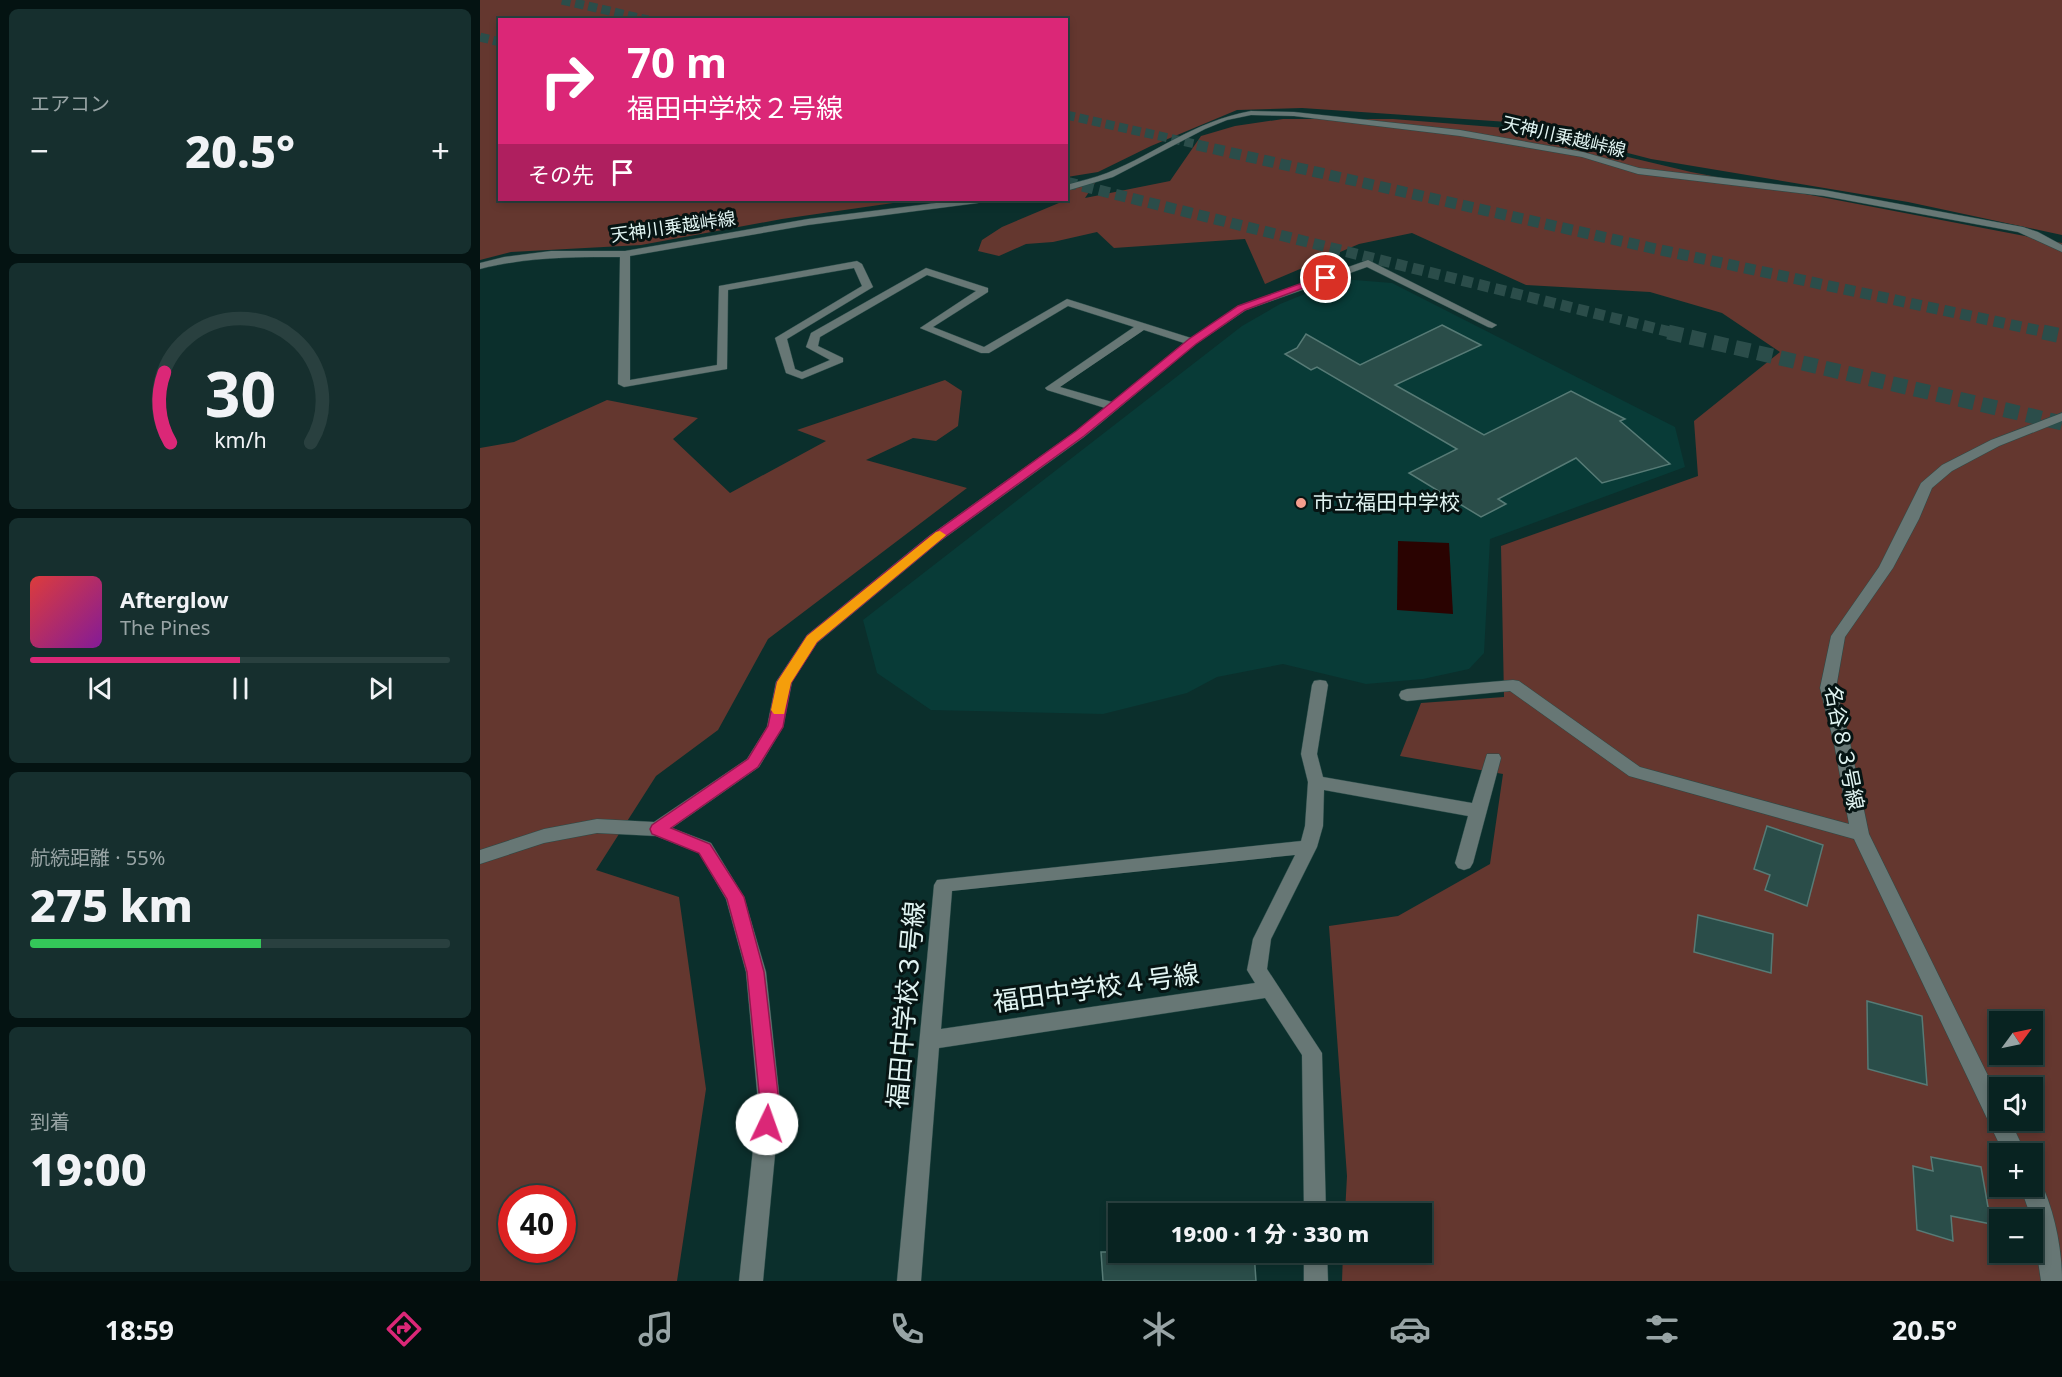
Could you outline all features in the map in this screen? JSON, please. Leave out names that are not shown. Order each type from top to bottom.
[{"type":"street","name":"天神川乗越峠線","points":[[1068,187],[1110,175],[1216,121],[1251,113],[1294,114],[1351,118],[1496,138],[1583,155],[1638,171],[1883,202],[2020,229],[2035,234],[2062,249]]},
{"type":"street","name":"天神川乗越峠線","points":[[480,266],[504,260],[551,254],[625,254],[808,222],[970,201]]},
{"type":"street","points":[[625,254],[624,384],[723,367],[723,288],[857,264],[868,287],[781,339],[790,371],[802,376],[839,360],[812,347],[814,336],[926,271],[984,290],[925,328],[985,351],[1068,302],[1192,342]]},
{"type":"street","points":[[657,829],[753,763],[775,727],[784,682],[812,639],[934,539],[1080,434],[1192,342],[1242,308],[1368,263],[1492,325]]},
{"type":"street","points":[[1112,406],[1051,388],[1143,326]]},
{"type":"street","name":"名谷８３号線","points":[[2010,1143],[1860,834],[1842,742],[1828,688],[1838,636],[1886,568],[1912,519],[1926,486],[1947,468],[1995,443],[2062,417]]},
{"type":"street","points":[[1315,1203],[1312,1053],[1257,970],[1262,939],[1308,847],[1314,826],[1316,782],[1309,754],[1320,685]]},
{"type":"street","points":[[1407,695],[1514,685],[1635,772],[1860,834]]},
{"type":"street","points":[[1464,862],[1493,758]]},
{"type":"street","points":[[1316,782],[1478,811]]},
{"type":"street","points":[[480,857],[544,836],[597,826],[657,829],[705,848],[735,897],[756,972],[769,1102],[751,1281]]},
{"type":"street","name":"福田中学校３号線","points":[[909,1281],[943,885],[1308,847]]},
{"type":"street","name":"福田中学校４号線","points":[[930,1040],[1270,989]]},
{"type":"street","points":[[2036,1197],[2053,1281]]},
{"type":"street","points":[[1315,1263],[1316,1281]]},
{"type":"shaded area","points":[[480,0],[2062,0],[2062,235],[1908,202],[1651,159],[1508,122],[1302,108],[1237,110],[1151,146],[1098,172],[1068,177],[1068,18],[498,18],[498,201],[907,201],[782,219],[641,245],[511,252],[480,260]]},
{"type":"shaded area","points":[[1283,119],[1393,119],[1506,128],[1691,172],[2062,243],[2062,1281],[1342,1281],[1343,1263],[1432,1263],[1432,1203],[1346,1203],[1347,1176],[1329,926],[1398,916],[1490,864],[1503,774],[1400,756],[1421,703],[1504,697],[1501,546],[1698,476],[1694,421],[1780,352],[1722,313],[1650,292],[1526,285],[1412,233],[1359,244],[1265,284],[1245,239],[1114,248],[1097,232],[1053,242],[1026,244],[999,256],[978,251],[982,240],[1002,227],[1068,201],[1068,190],[1095,183],[1085,198],[1170,181],[1201,136],[1235,126]]},
{"type":"shaded area","name":"市立福田中学校","points":[[1342,279],[1392,283],[1675,427],[1685,467],[1490,539],[1484,653],[1469,669],[1423,679],[1366,684],[1283,664],[1217,677],[1187,693],[1103,714],[931,710],[877,673],[863,620],[1242,326],[1280,304]]},
{"type":"shaded area","points":[[945,380],[962,391],[958,426],[936,441],[913,438],[866,460],[967,488],[768,639],[718,730],[656,776],[596,870],[679,897],[706,1089],[677,1281],[480,1281],[480,448],[514,442],[607,400],[698,418],[673,439],[730,493],[826,441],[797,430]]},
{"type":"shaded area","points":[[1398,541],[1449,543],[1453,614],[1397,610]]},
{"type":"building","points":[[1442,325],[1481,345],[1395,385],[1484,435],[1571,391],[1625,419],[1620,421],[1670,464],[1602,483],[1576,458],[1498,499],[1506,504],[1481,517],[1409,473],[1457,449],[1317,367],[1311,370],[1285,354],[1297,348],[1306,334],[1360,365]]},
{"type":"building","points":[[1767,826],[1823,845],[1807,906],[1765,890],[1770,875],[1754,869]]},
{"type":"building","points":[[1698,915],[1773,934],[1771,973],[1694,952]]},
{"type":"building","points":[[1867,1001],[1922,1016],[1927,1085],[1868,1069]]},
{"type":"building","points":[[1931,1157],[1981,1167],[1989,1224],[1951,1216],[1953,1241],[1917,1230],[1913,1166],[1933,1171]]},
{"type":"building","points":[[1101,1252],[1108,1252],[1108,1263],[1255,1263],[1256,1281],[1103,1281]]},
{"type":"tunnel","points":[[562,0],[639,18]]},
{"type":"tunnel","points":[[480,37],[498,42]]},
{"type":"tunnel","points":[[1068,115],[1204,146]]},
{"type":"tunnel","points":[[1197,145],[1647,247],[2050,333]]},
{"type":"tunnel","points":[[1068,182],[1674,333]]},
{"type":"tunnel","points":[[1668,332],[2062,423]]},
{"type":"tunnel","points":[[2043,332],[2062,336]]},
{"type":"slow traffic","points":[[779,710],[784,682],[812,639],[940,535]]},
{"type":"place","name":"市立福田中学校","points":[[1301,503]]},
{"type":"route","points":[[767,1124],[769,1102],[756,972],[735,897],[705,848],[657,829],[753,763],[775,727],[784,682],[812,639],[934,539],[1080,434],[1192,342],[1242,308],[1326,278]]}]
